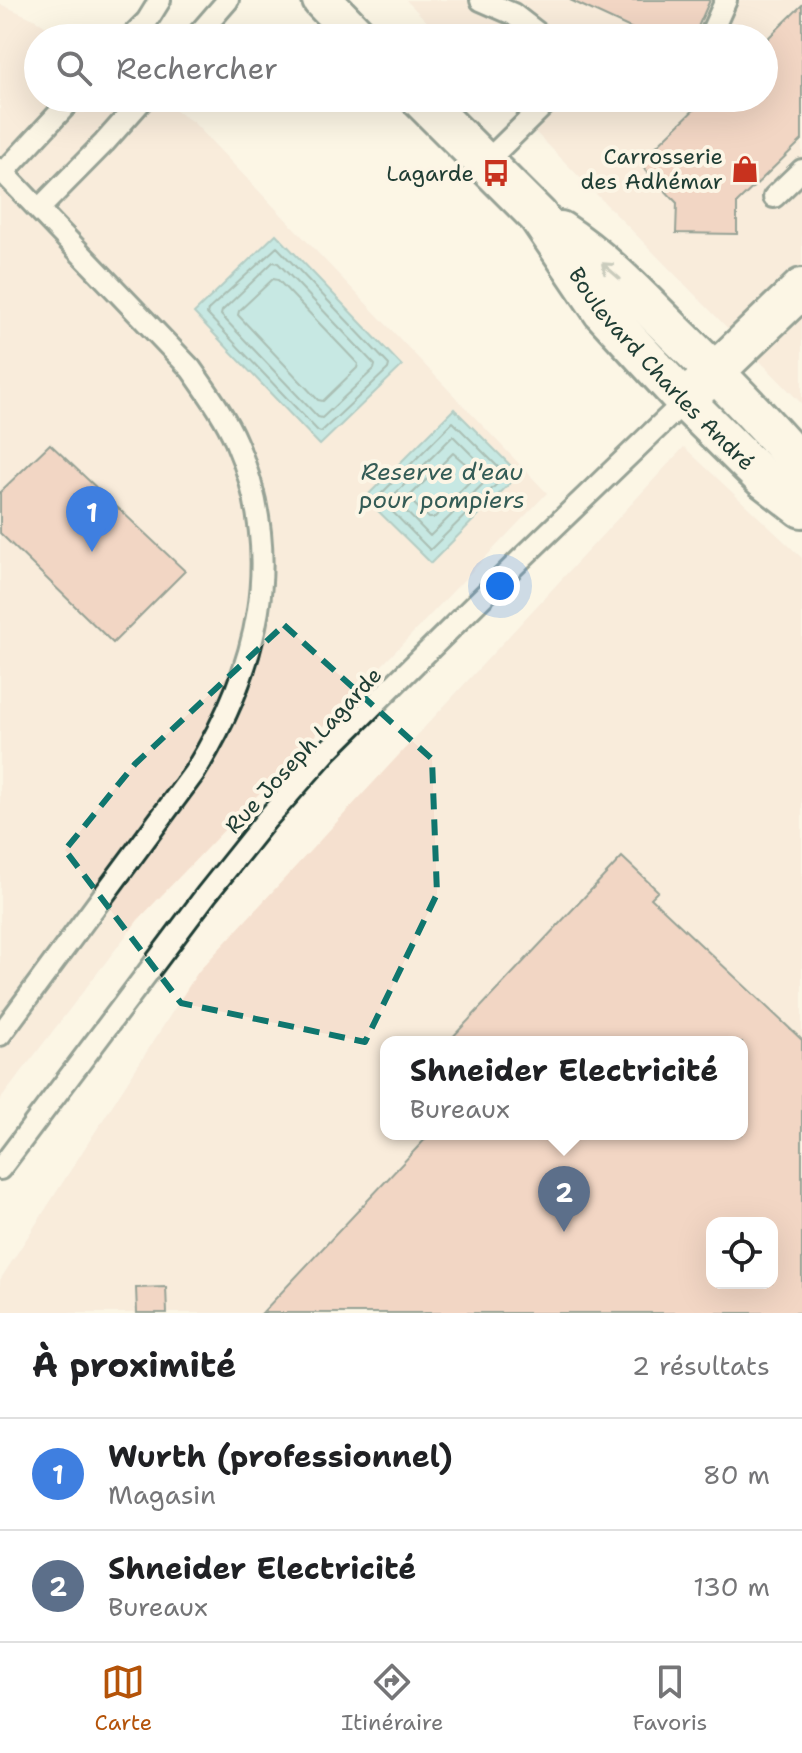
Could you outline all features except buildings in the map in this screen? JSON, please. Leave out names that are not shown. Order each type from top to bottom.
[{"type":"street","points":[[322,0],[345,24]]},
{"type":"street","name":"Boulevard Charles André","points":[[434,112],[538,216],[603,312],[631,318],[699,386],[801,466]]},
{"type":"street","name":"Boulevard Charles André","points":[[538,216],[577,242],[632,289],[763,478],[802,508]]},
{"type":"street","points":[[699,386],[802,288]]},
{"type":"lane","points":[[144,24],[160,0]]},
{"type":"lane","points":[[207,24],[228,0]]},
{"type":"lane","points":[[481,0],[514,7],[530,24]]},
{"type":"lane","points":[[715,24],[726,0]]},
{"type":"lane","points":[[0,1035],[194,773],[216,737],[241,680],[256,629],[263,585],[262,540],[255,498],[236,441],[212,400],[191,369],[2,171],[60,112]]},
{"type":"lane","points":[[39,209],[132,112]]},
{"type":"lane","points":[[486,162],[537,112]]},
{"type":"lane","points":[[774,197],[802,170]]},
{"type":"lane","name":"Rue Joseph Lagarde","points":[[0,1169],[206,895],[328,750],[699,386]]},
{"type":"highlighted area","points":[[284,625],[432,759],[437,894],[365,1042],[181,1003],[65,850],[135,764]]},
{"type":"shaded area","points":[[406,0],[802,0],[802,404],[516,112],[778,112],[778,24],[429,24]]},
{"type":"shaded area","points":[[0,4],[42,24],[24,24],[24,112],[178,112],[193,122],[547,493],[138,920],[0,1100]]},
{"type":"shaded area","points":[[684,447],[802,558],[802,1313],[0,1313],[0,1280],[198,972]]},
{"type":"water","points":[[276,234],[402,366],[320,445],[194,313]]},
{"type":"water","name":"Reserve d'eau pour pompiers","points":[[454,409],[519,474],[431,563],[365,498]]},
{"type":"place","name":"Carrosserie des Adhémar","points":[[745,169]]},
{"type":"place","name":"Lagarde","points":[[496,173]]},
{"type":"place","name":"Wurth (professionnel)","points":[[92,552]]},
{"type":"place","name":"Shneider Electricité","points":[[564,1232]]}]
